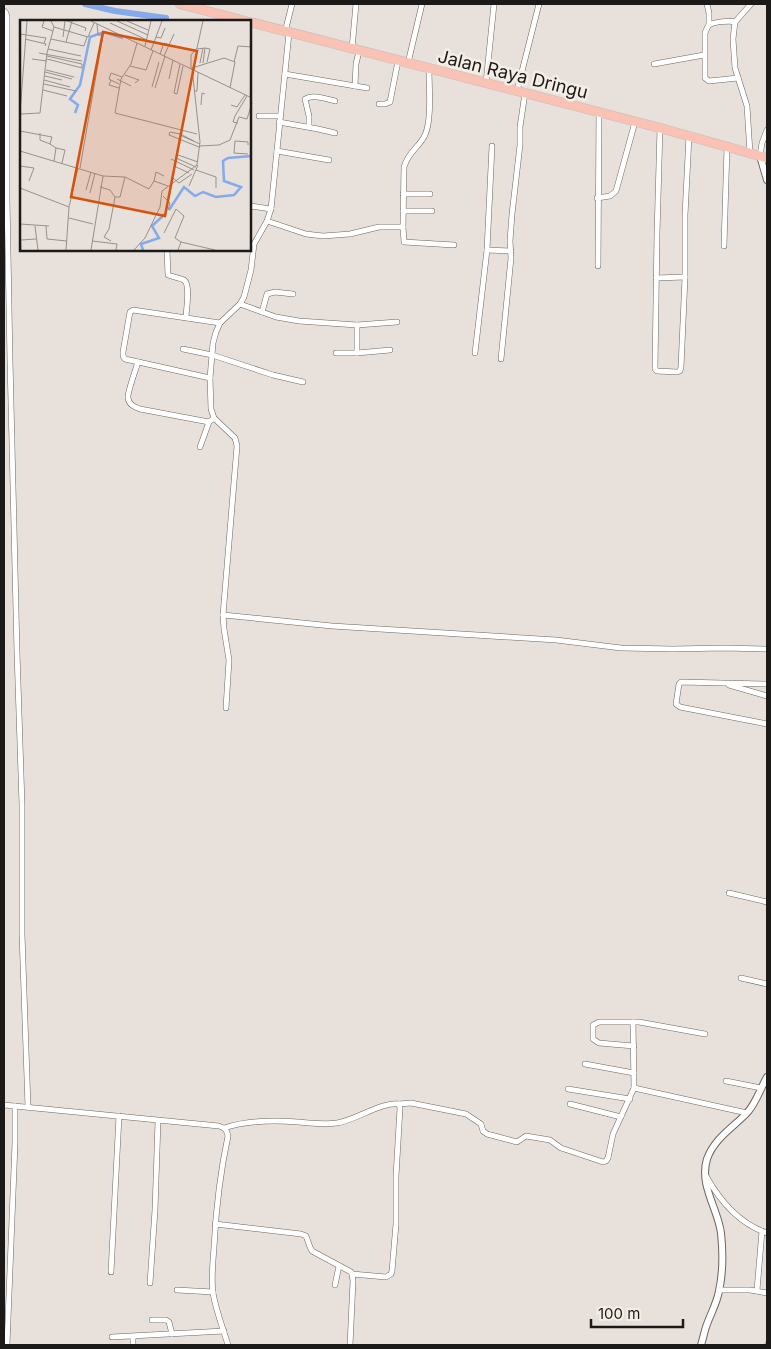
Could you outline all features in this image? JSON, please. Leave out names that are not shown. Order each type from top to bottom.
[{"type":"highway","points":[[180,4],[209,8],[242,20]]},
{"type":"highway","name":"Jalan Raya Dringu","points":[[251,22],[287,34],[599,112],[764,157]]},
{"type":"street","points":[[226,708],[226,685],[230,660],[223,615],[237,452],[234,437],[214,418],[212,409],[210,378],[213,343],[220,323],[240,304],[244,297],[251,270],[252,244],[267,221],[271,209],[288,43],[287,34],[292,4]]},
{"type":"street","points":[[355,86],[356,4]]},
{"type":"street","points":[[408,64],[422,4]]},
{"type":"street","points":[[486,83],[494,4]]},
{"type":"street","points":[[501,359],[511,251],[512,214],[520,144],[521,92],[539,4]]},
{"type":"street","points":[[707,4],[709,25],[706,33],[704,55],[705,76],[709,81],[738,78]]},
{"type":"street","points":[[750,153],[747,106],[738,78],[733,39],[735,22],[751,4]]},
{"type":"street","points":[[4,12],[7,17],[9,342],[22,805],[22,934],[28,1107]]},
{"type":"street","points":[[709,25],[732,20],[735,22]]},
{"type":"street","points":[[654,64],[704,55]]},
{"type":"street","points":[[379,104],[388,104],[390,102],[398,61]]},
{"type":"street","points":[[429,69],[429,118],[426,134],[410,153],[404,167],[402,227],[404,242],[454,245]]},
{"type":"street","points":[[285,74],[367,88]]},
{"type":"street","points":[[308,127],[309,116],[305,99],[312,96],[335,101]]},
{"type":"street","points":[[598,266],[599,112]]},
{"type":"street","points":[[259,116],[280,119],[335,133]]},
{"type":"street","points":[[597,198],[610,196],[616,191],[635,122]]},
{"type":"street","points":[[660,128],[656,278],[655,369],[657,371],[677,372],[680,371],[681,367],[685,277],[684,215],[689,136]]},
{"type":"street","points":[[767,130],[762,143],[767,180]]},
{"type":"street","points":[[475,353],[487,250],[492,146]]},
{"type":"street","points":[[724,246],[727,147]]},
{"type":"street","points":[[277,151],[329,160]]},
{"type":"street","points":[[403,194],[430,194]]},
{"type":"street","points":[[251,206],[271,209]]},
{"type":"street","points":[[403,211],[432,212]]},
{"type":"street","points":[[267,221],[306,234],[323,236],[350,234],[379,227],[402,227]]},
{"type":"street","points":[[487,250],[511,251]]},
{"type":"street","points":[[167,251],[168,275],[183,279],[187,283],[186,318]]},
{"type":"street","points":[[656,278],[685,277]]},
{"type":"street","points":[[262,312],[267,294],[275,292],[293,294]]},
{"type":"street","points":[[240,304],[276,317],[299,321],[357,325],[397,322]]},
{"type":"street","points":[[210,378],[126,359],[123,356],[131,310],[220,323]]},
{"type":"street","points":[[357,325],[357,353]]},
{"type":"street","points":[[183,349],[212,355],[273,375],[303,382]]},
{"type":"street","points":[[336,353],[390,350]]},
{"type":"street","points":[[138,362],[128,395],[134,407],[209,422]]},
{"type":"street","points":[[200,447],[209,422],[214,418]]},
{"type":"street","points":[[223,615],[332,626],[556,640],[621,648],[673,650],[767,649]]},
{"type":"street","points":[[767,684],[681,682],[676,704],[680,708],[767,724]]},
{"type":"street","points":[[720,683],[767,694]]},
{"type":"street","points":[[729,893],[767,902]]},
{"type":"street","points":[[741,978],[767,984]]},
{"type":"street","points":[[634,1046],[598,1043],[593,1039],[593,1025],[599,1022],[639,1022],[705,1034]]},
{"type":"street","points":[[224,1128],[263,1120],[326,1124],[339,1123],[395,1103],[411,1103],[466,1114],[481,1124],[487,1134],[517,1142],[526,1136],[550,1140],[561,1148],[603,1162],[608,1158],[613,1134],[634,1088],[633,1022]]},
{"type":"street","points":[[585,1064],[634,1073]]},
{"type":"street","points":[[701,1345],[719,1290],[722,1258],[718,1216],[709,1194],[705,1174],[707,1159],[724,1133],[747,1113],[767,1077]]},
{"type":"street","points":[[726,1081],[761,1088]]},
{"type":"street","points":[[634,1088],[747,1113]]},
{"type":"street","points":[[568,1089],[630,1099]]},
{"type":"street","points":[[215,1224],[302,1234],[306,1236],[312,1251],[352,1274],[386,1277],[391,1274],[396,1224],[396,1176],[400,1104]]},
{"type":"street","points":[[570,1104],[621,1117]]},
{"type":"street","points":[[4,1105],[224,1128],[228,1136],[221,1168],[212,1278],[217,1312],[228,1345]]},
{"type":"street","points":[[7,1345],[16,1143],[15,1106]]},
{"type":"street","points":[[111,1272],[119,1116]]},
{"type":"street","points":[[150,1284],[158,1120]]},
{"type":"street","points":[[705,1174],[720,1197],[736,1215],[764,1232],[757,1290]]},
{"type":"street","points":[[335,1284],[339,1266]]},
{"type":"street","points":[[350,1345],[352,1274]]},
{"type":"street","points":[[177,1290],[213,1292]]},
{"type":"street","points":[[719,1290],[757,1290],[767,1293]]},
{"type":"street","points":[[152,1320],[166,1320],[169,1322],[172,1334]]},
{"type":"street","points":[[112,1337],[224,1331]]},
{"type":"street","points":[[133,1337],[134,1345]]},
{"type":"waterway","points":[[85,4],[115,11],[166,18]]},
{"type":"waterway","points":[[765,1345],[767,1341]]}]
